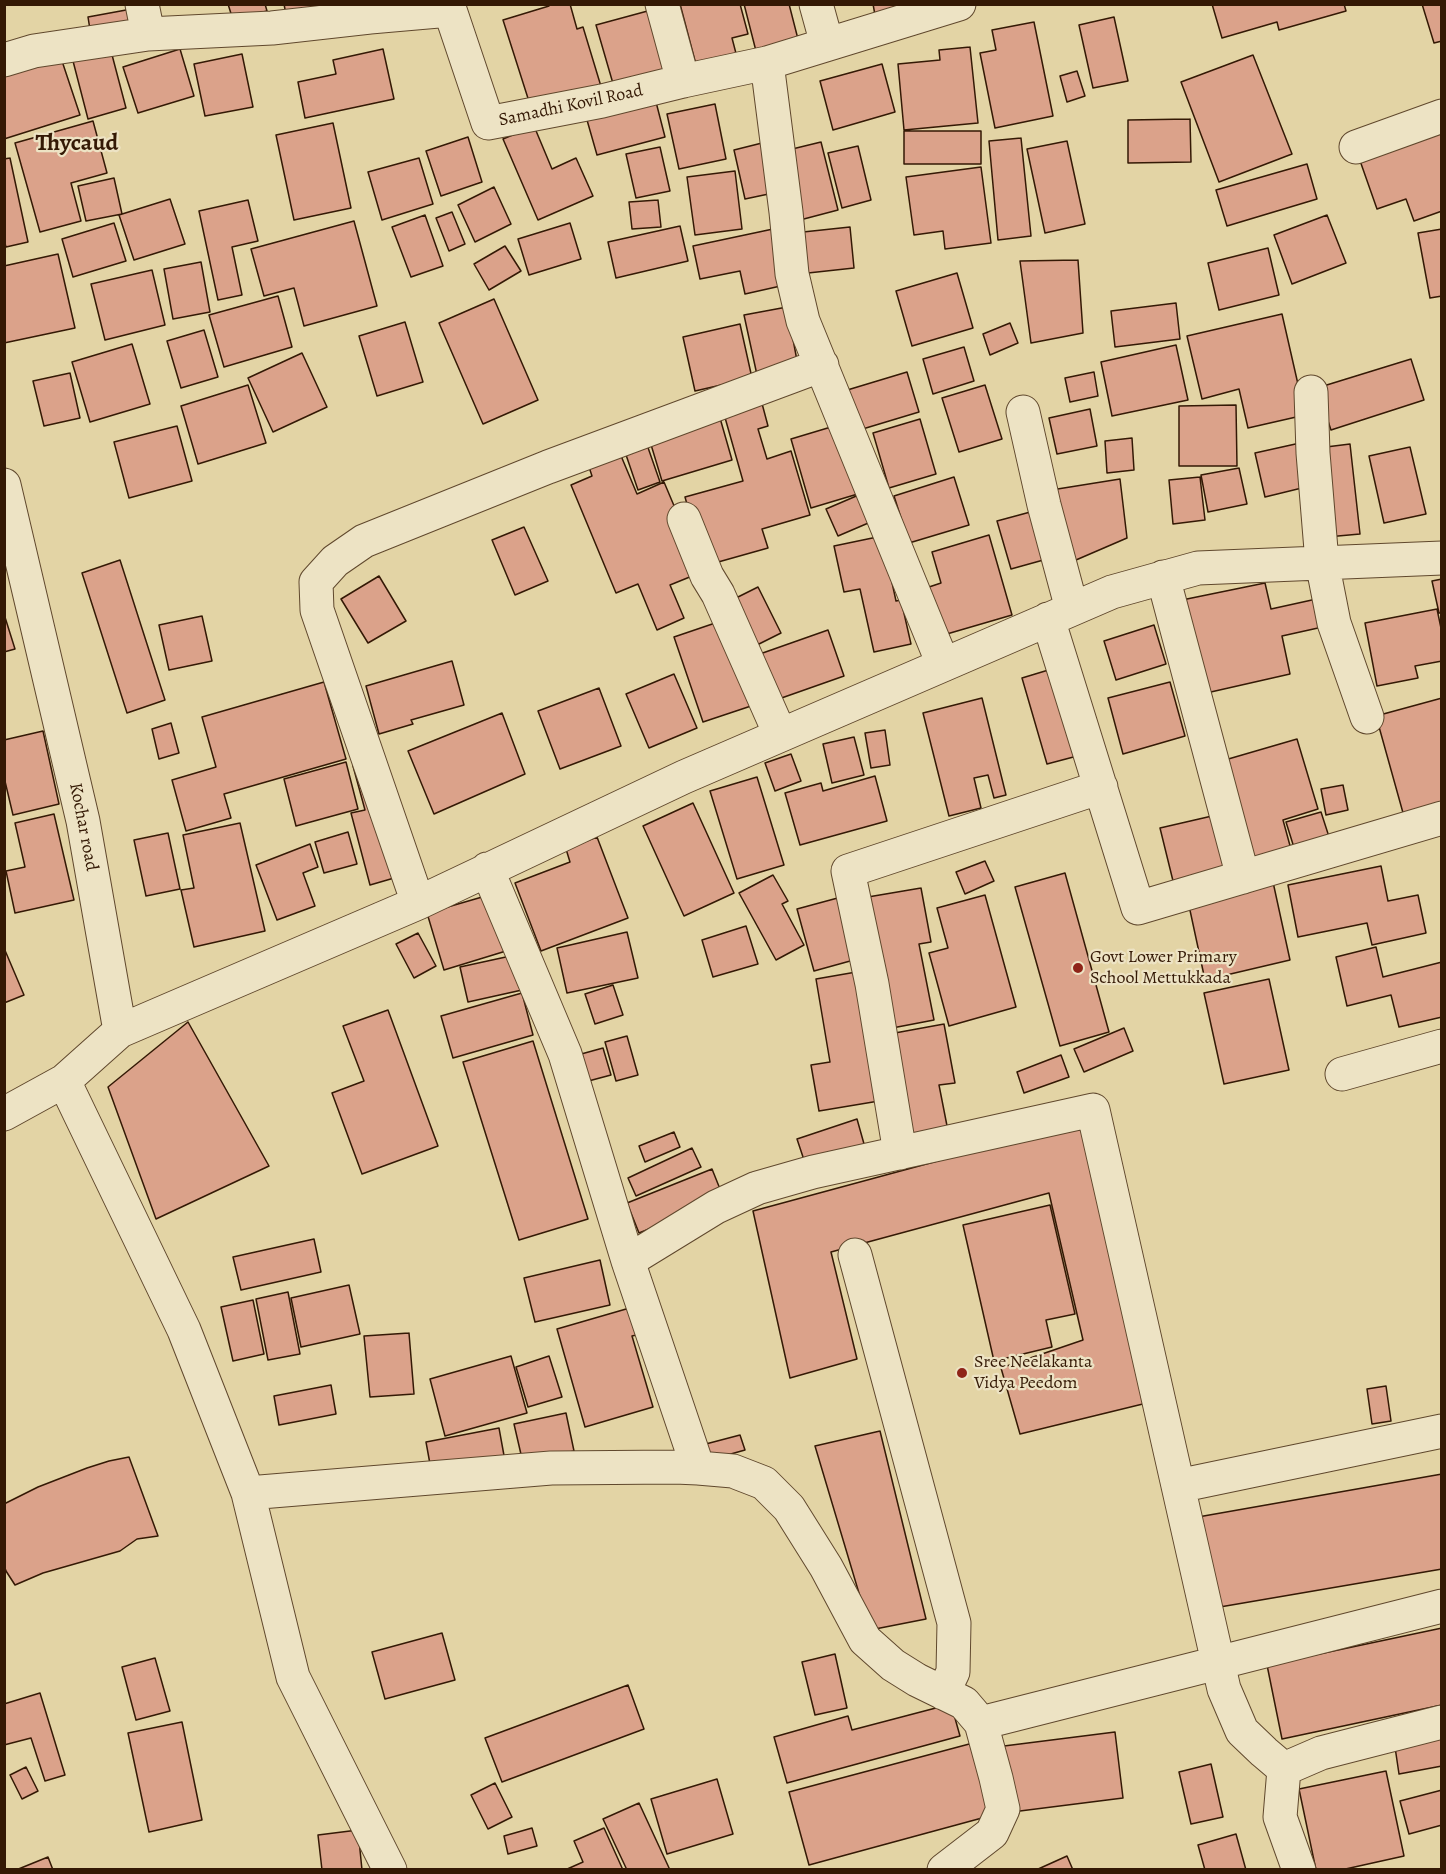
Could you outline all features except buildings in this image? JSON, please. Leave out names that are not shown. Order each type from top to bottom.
[{"type":"street","points":[[662,4],[683,81]]},
{"type":"street","points":[[816,4],[827,44]]},
{"type":"street","name":"Samadhi Kovil Road","points":[[4,60],[145,19],[272,28],[450,10],[488,123],[602,101],[767,63],[959,4]]},
{"type":"street","points":[[767,63],[792,274],[803,321],[943,664]]},
{"type":"street","points":[[1356,147],[1442,116]]},
{"type":"street","points":[[418,903],[317,610],[316,582],[335,561],[364,541],[548,467],[822,365]]},
{"type":"street","points":[[1311,392],[1313,453],[1322,562],[1334,623],[1367,717]]},
{"type":"street","points":[[1023,412],[1044,505],[1060,614],[1101,787],[1138,908],[1442,818]]},
{"type":"street","name":"Kochar road","points":[[4,485],[83,821],[120,1031]]},
{"type":"street","points":[[684,519],[707,576],[718,594],[780,734]]},
{"type":"street","points":[[4,1114],[64,1081],[120,1031],[418,903],[780,734],[1112,592],[1198,567],[1442,558]]},
{"type":"street","points":[[1163,578],[1243,877]]},
{"type":"street","points":[[900,1153],[872,984],[848,871],[1101,787]]},
{"type":"street","points":[[487,869],[566,1054],[628,1261],[698,1468]]},
{"type":"street","points":[[1342,1074],[1442,1046]]},
{"type":"street","points":[[64,1081],[184,1330],[248,1493],[293,1677],[390,1869]]},
{"type":"street","points":[[628,1261],[716,1207],[757,1188],[813,1172],[1093,1110],[1224,1689],[1242,1731],[1284,1770]]},
{"type":"street","points":[[855,1255],[954,1623],[953,1672],[943,1693]]},
{"type":"street","points":[[1178,1486],[1442,1431]]},
{"type":"street","points":[[248,1493],[551,1468],[698,1468],[733,1471],[764,1483],[789,1508],[826,1567],[865,1640],[893,1665],[964,1703],[981,1723],[1003,1809],[992,1833],[944,1869]]},
{"type":"street","points":[[981,1723],[1442,1606]]},
{"type":"street","points":[[1284,1770],[1322,1753],[1442,1722]]},
{"type":"street","points":[[1284,1770],[1280,1817],[1299,1869]]},
{"type":"place","name":"Govt Lower Primary School Mettukkada","points":[[1078,968]]},
{"type":"place","name":"Sree Neelakanta Vidya Peedom","points":[[962,1373]]},
{"type":"district","name":"Thycaud","points":[[77,144]]}]
